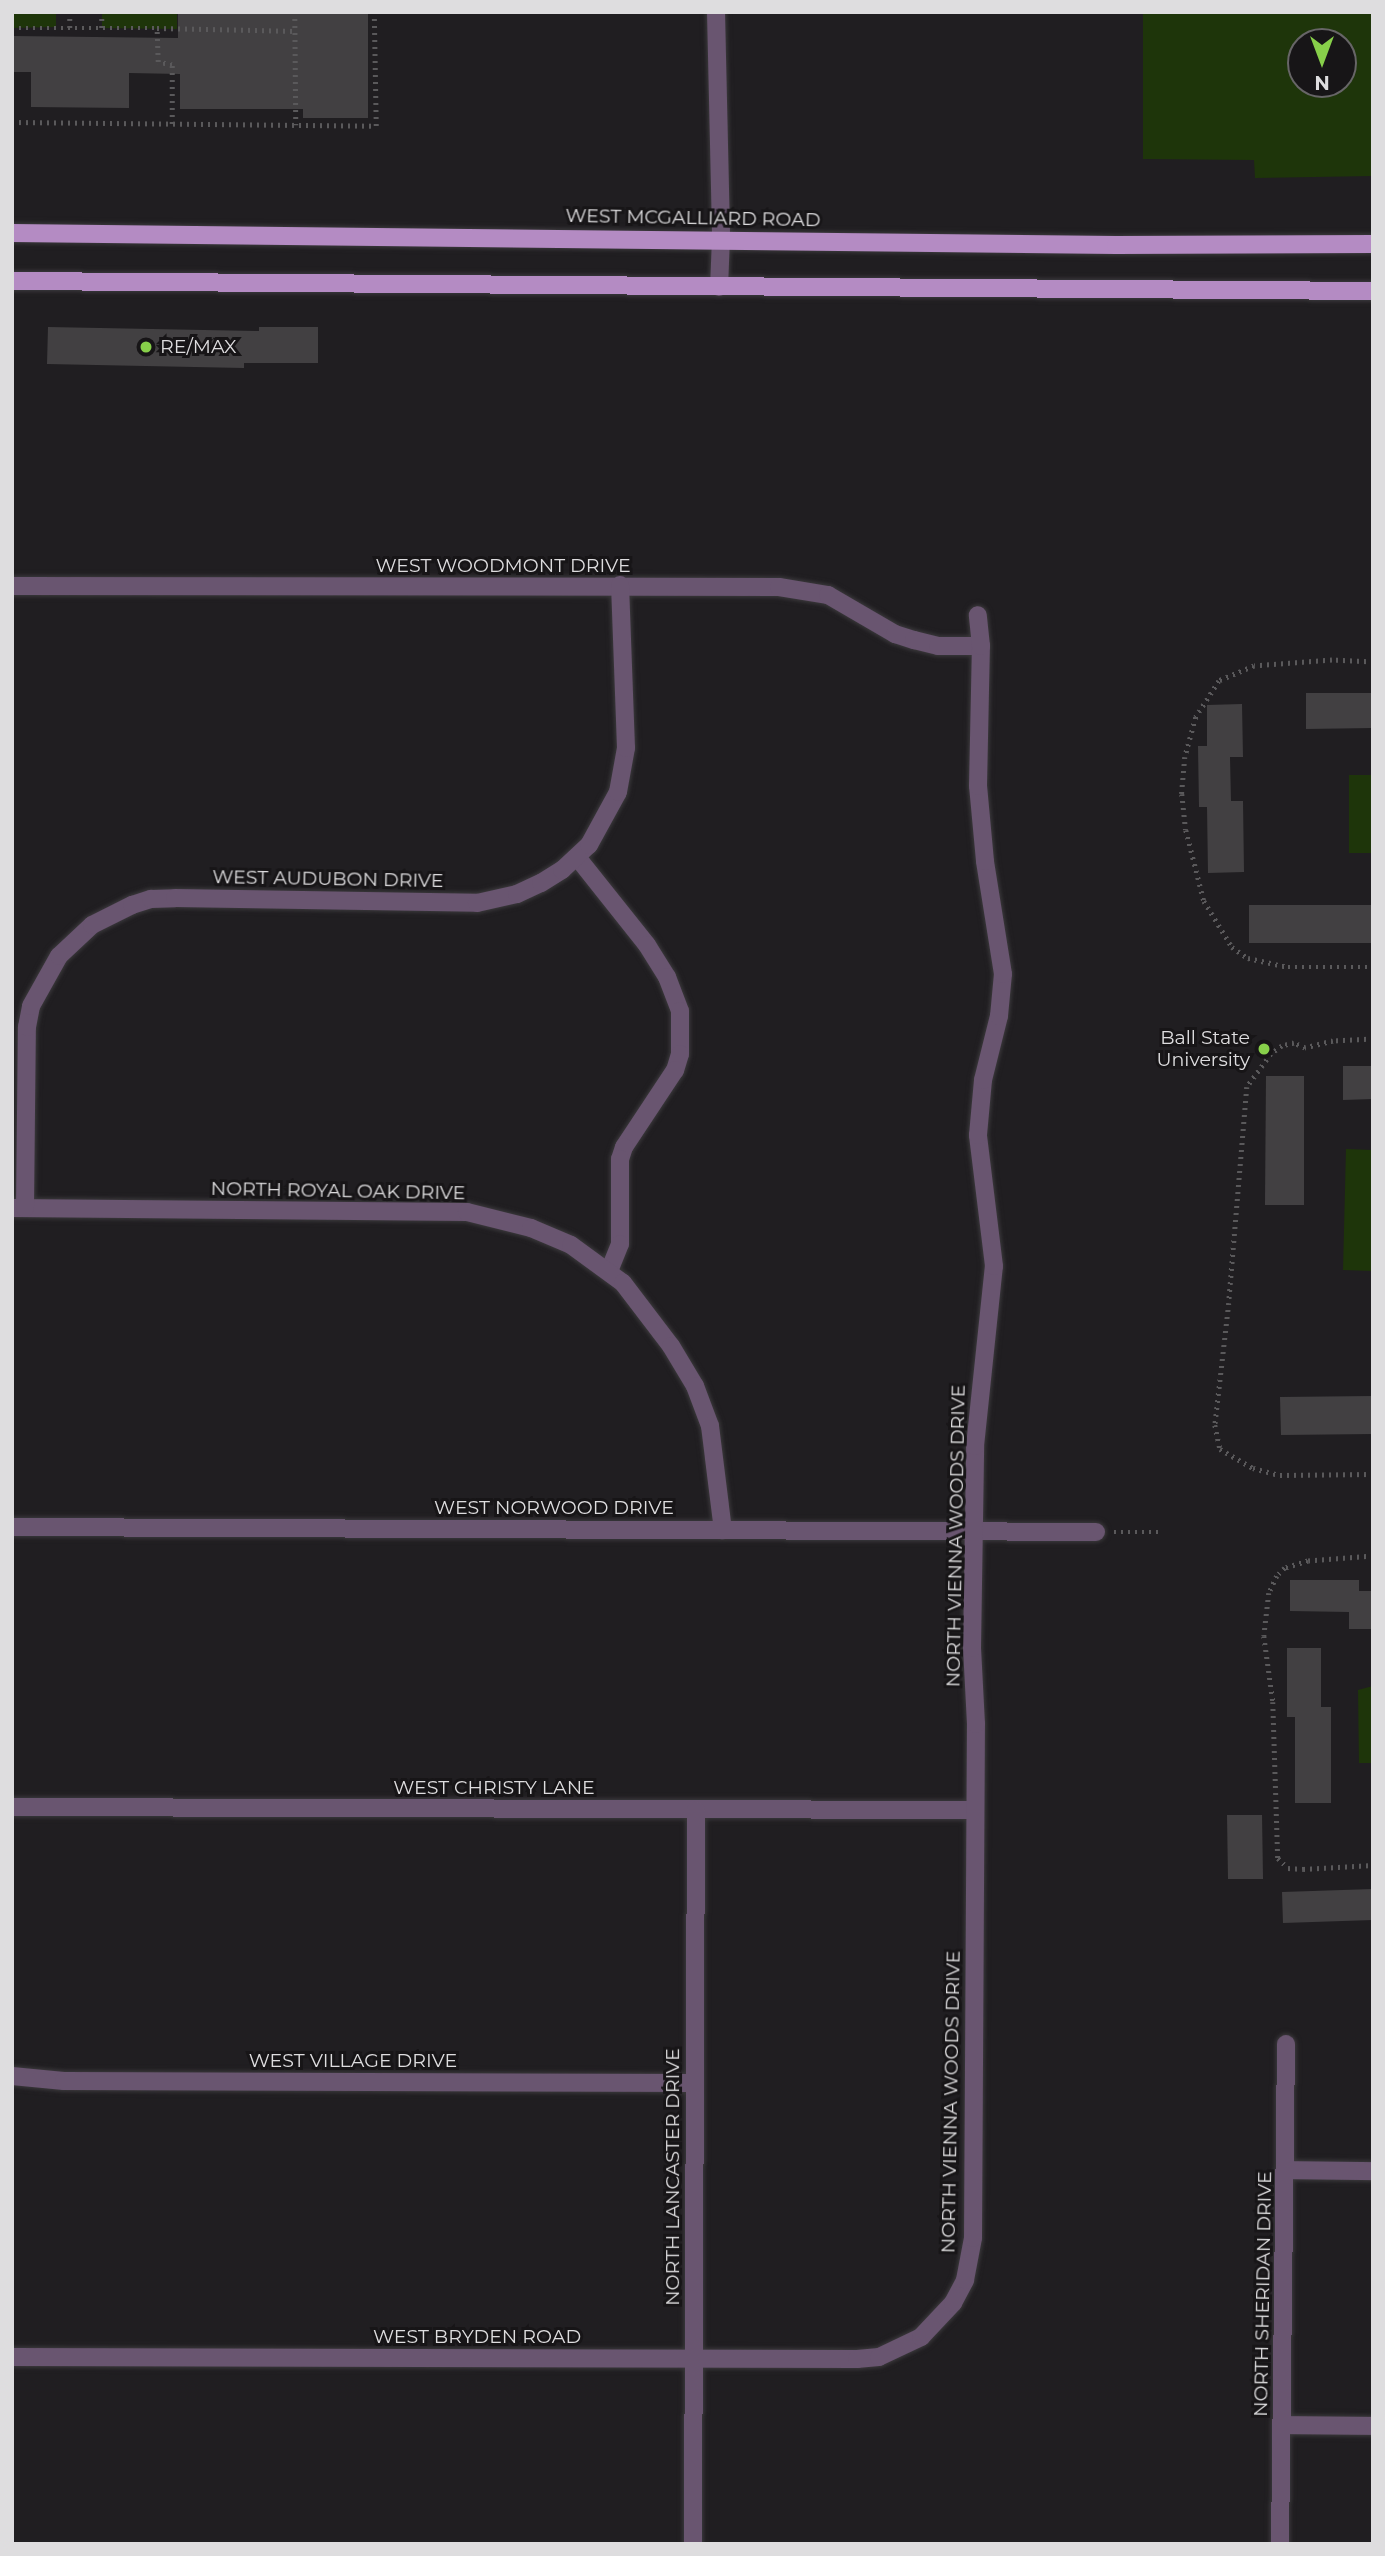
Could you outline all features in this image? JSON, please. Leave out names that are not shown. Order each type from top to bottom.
[{"type":"main road","name":"WEST MCGALLIARD ROAD","points":[[12,233],[721,238],[1116,245],[1373,244]]},
{"type":"main road","points":[[12,281],[1373,291]]},
{"type":"street","points":[[716,12],[721,238],[719,287]]},
{"type":"street","name":"WEST AUDUBON DRIVE","points":[[19,1208],[27,1027],[31,1006],[59,956],[92,925],[132,905],[151,899],[477,903],[517,894],[541,883],[577,857],[598,831],[618,792],[623,772],[626,727],[620,585]]},
{"type":"street","name":"WEST WOODMONT DRIVE","points":[[12,586],[779,587],[812,591],[844,603],[895,634],[914,640],[938,646],[981,646]]},
{"type":"street","name":"NORTH VIENNA WOODS DRIVE","points":[[933,2326],[953,2304],[965,2280],[973,2238],[973,1531],[978,1394],[990,1319],[994,1266],[978,1135],[983,1080],[999,1016],[1003,974],[985,861],[978,786],[981,646],[978,615]]},
{"type":"street","points":[[577,857],[647,945],[667,977],[680,1011],[680,1054],[676,1070],[624,1147],[621,1159],[620,1244],[609,1271]]},
{"type":"street","name":"NORTH ROYAL OAK DRIVE","points":[[19,1208],[467,1212],[531,1228],[571,1245],[623,1283],[671,1346],[695,1385],[710,1426],[723,1530]]},
{"type":"street","name":"WEST NORWOOD DRIVE","points":[[12,1527],[1096,1532]]},
{"type":"street","name":"WEST CHRISTY LANE","points":[[12,1807],[975,1810]]},
{"type":"street","name":"NORTH LANCASTER DRIVE","points":[[693,2544],[696,1810]]},
{"type":"street","name":"NORTH SHERIDAN DRIVE","points":[[1280,2544],[1286,2044]]},
{"type":"street","name":"WEST VILLAGE DRIVE","points":[[12,2076],[64,2081],[695,2083]]},
{"type":"street","points":[[1285,2170],[1373,2171]]},
{"type":"street","name":"WEST BRYDEN ROAD","points":[[12,2357],[879,2357],[900,2349],[933,2326]]},
{"type":"street","points":[[1283,2425],[1373,2426]]},
{"type":"path","points":[[70,12],[70,28]]},
{"type":"path","points":[[102,12],[102,28]]},
{"type":"path","points":[[295,12],[296,125]]},
{"type":"path","points":[[12,122],[376,126],[374,12]]},
{"type":"path","points":[[12,27],[295,31]]},
{"type":"path","points":[[157,28],[158,62],[172,65],[172,124]]},
{"type":"path","points":[[1373,662],[1276,663],[1254,666],[1219,681],[1196,717],[1185,757],[1182,794],[1186,830],[1204,901],[1232,947],[1248,958],[1289,967],[1373,967]]},
{"type":"path","points":[[1373,1040],[1333,1041],[1305,1048],[1294,1043],[1282,1046],[1271,1054],[1247,1087],[1229,1303],[1215,1425],[1220,1449],[1254,1468],[1280,1475],[1373,1474]]},
{"type":"path","points":[[1096,1532],[1160,1532]]},
{"type":"path","points":[[1373,1556],[1308,1561],[1285,1568],[1277,1576],[1269,1592],[1264,1636],[1273,1702],[1278,1858],[1288,1868],[1373,1865]]},
{"type":"green space","points":[[12,12],[56,12],[56,27],[12,28]]},
{"type":"green space","points":[[102,12],[177,12],[177,29],[102,28]]},
{"type":"green space","points":[[1143,12],[1373,12],[1373,176],[1255,178],[1254,160],[1143,159]]},
{"type":"green space","points":[[1349,775],[1373,775],[1373,853],[1349,853]]},
{"type":"green space","points":[[1346,1149],[1373,1150],[1373,1271],[1343,1270]]},
{"type":"green space","points":[[1373,1686],[1373,1763],[1359,1763],[1358,1690]]},
{"type":"building","points":[[178,12],[368,12],[368,118],[303,118],[303,109],[180,109],[180,74],[129,73],[129,108],[31,107],[31,72],[12,72],[12,36],[178,38]]},
{"type":"building","name":"RE/MAX","points":[[48,327],[259,331],[259,327],[318,327],[318,363],[244,363],[244,368],[47,364]]},
{"type":"building","points":[[1306,693],[1373,693],[1373,728],[1306,729]]},
{"type":"building","points":[[1242,704],[1243,757],[1230,757],[1231,801],[1243,801],[1244,872],[1208,873],[1207,807],[1199,807],[1198,746],[1207,746],[1207,705]]},
{"type":"building","points":[[1249,905],[1373,905],[1373,943],[1249,943]]},
{"type":"building","points":[[1343,1066],[1373,1066],[1373,1099],[1343,1100]]},
{"type":"building","points":[[1266,1076],[1304,1076],[1304,1205],[1265,1205]]},
{"type":"building","points":[[1373,1396],[1373,1434],[1281,1435],[1280,1397]]},
{"type":"building","points":[[1290,1580],[1359,1580],[1359,1591],[1373,1591],[1373,1629],[1349,1629],[1349,1612],[1290,1611]]},
{"type":"building","points":[[1287,1648],[1321,1648],[1321,1707],[1331,1707],[1331,1803],[1295,1803],[1295,1717],[1287,1717]]},
{"type":"building","points":[[1227,1815],[1262,1815],[1263,1879],[1228,1879]]},
{"type":"building","points":[[1373,1889],[1373,1920],[1283,1923],[1282,1892]]},
{"type":"place","name":"RE/MAX","points":[[146,347]]},
{"type":"place","name":"Ball State University","points":[[1264,1049]]}]
